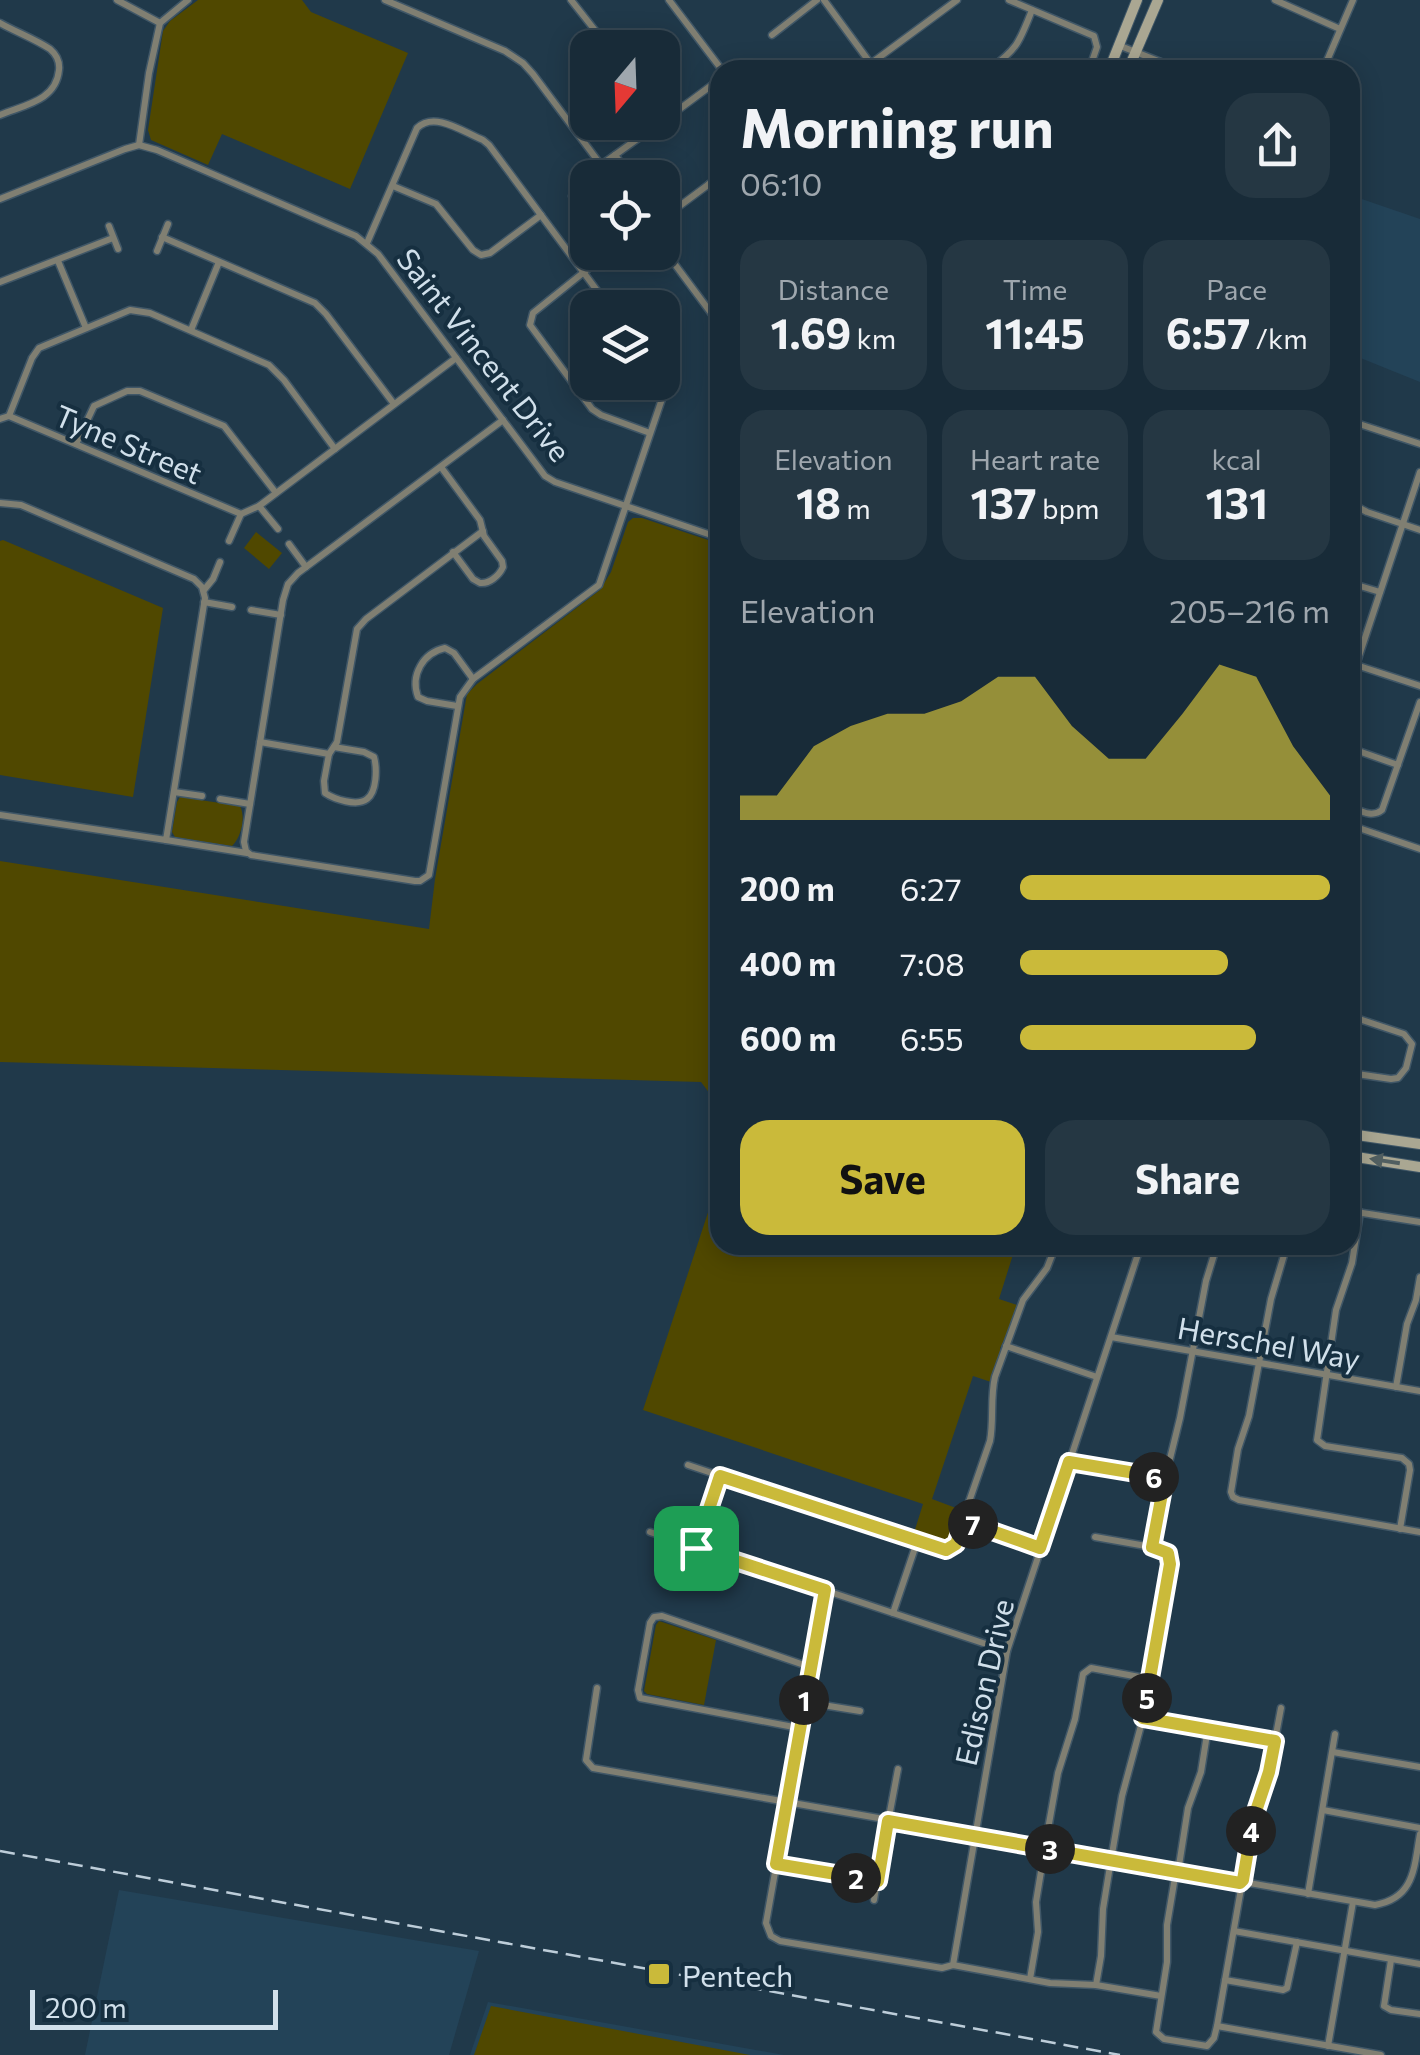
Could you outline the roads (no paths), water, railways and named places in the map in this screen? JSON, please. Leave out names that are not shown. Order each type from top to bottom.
[{"type":"main road","points":[[1112,60],[1137,0]]},
{"type":"main road","points":[[1132,60],[1158,0]]},
{"type":"main road","points":[[1360,1135],[1420,1144]]},
{"type":"main road","points":[[1360,1158],[1420,1167]]},
{"type":"street","points":[[117,0],[160,23]]},
{"type":"street","points":[[0,199],[139,146],[160,23],[188,0]]},
{"type":"street","points":[[385,0],[523,62],[596,160]]},
{"type":"street","points":[[571,0],[595,30]]},
{"type":"street","points":[[669,0],[714,60]]},
{"type":"street","points":[[772,35],[823,2],[836,0]]},
{"type":"street","points":[[876,60],[956,0]]},
{"type":"street","points":[[1009,0],[1094,36],[1098,46],[1093,60]]},
{"type":"street","points":[[1275,0],[1340,29]]},
{"type":"street","points":[[1327,60],[1353,0]]},
{"type":"street","points":[[823,2],[868,60]]},
{"type":"street","points":[[1001,60],[1017,46],[1032,10]]},
{"type":"street","points":[[0,23],[52,51],[59,69],[47,96],[0,115]]},
{"type":"street","points":[[1118,45],[1156,60]]},
{"type":"street","points":[[680,109],[710,86]]},
{"type":"street","points":[[367,243],[418,128],[427,120],[435,120],[486,143],[597,290]]},
{"type":"street","points":[[609,160],[636,140]]},
{"type":"street","name":"Saint Vincent Drive","points":[[139,146],[157,150],[367,243],[545,476],[710,535]]},
{"type":"street","points":[[615,155],[619,160]]},
{"type":"street","points":[[680,206],[709,184]]},
{"type":"street","points":[[393,185],[436,204],[481,256],[541,215]]},
{"type":"street","points":[[157,251],[168,224]]},
{"type":"street","points":[[109,226],[118,249]]},
{"type":"street","points":[[162,237],[320,308],[394,404]]},
{"type":"street","points":[[0,282],[113,238]]},
{"type":"street","points":[[58,261],[86,328]]},
{"type":"street","points":[[190,330],[219,262]]},
{"type":"street","points":[[589,270],[534,313],[530,328],[592,409],[650,433]]},
{"type":"street","points":[[679,270],[710,312]]},
{"type":"street","points":[[4,417],[36,351],[137,310],[269,366],[336,449]]},
{"type":"street","points":[[229,541],[241,514],[276,494],[456,358]]},
{"type":"street","points":[[76,444],[94,406],[127,392],[140,391],[224,426],[276,494]]},
{"type":"street","points":[[0,815],[415,881],[425,879],[431,870],[457,706],[464,690],[599,585],[662,400]]},
{"type":"street","name":"Tyne Street","points":[[4,417],[241,514]]},
{"type":"street","points":[[248,853],[244,842],[288,584],[502,420]]},
{"type":"street","points":[[1360,424],[1420,444]]},
{"type":"street","points":[[441,468],[480,520],[503,564],[498,575],[480,584],[454,552]]},
{"type":"street","points":[[1360,645],[1420,472]]},
{"type":"street","points":[[0,503],[22,505],[194,579],[204,590]]},
{"type":"street","points":[[259,506],[278,528]]},
{"type":"street","points":[[1360,508],[1420,530]]},
{"type":"street","points":[[260,742],[332,750],[364,752],[374,758],[376,768],[367,800],[334,798],[325,793],[324,781],[332,750],[357,629],[483,531]]},
{"type":"street","points":[[289,544],[306,567]]},
{"type":"street","points":[[166,840],[204,590],[220,562]]},
{"type":"street","points":[[1360,585],[1380,592]]},
{"type":"street","points":[[204,602],[232,607]]},
{"type":"street","points":[[251,610],[281,615]]},
{"type":"street","points":[[457,706],[418,697],[414,688],[420,665],[435,650],[445,648],[454,653],[473,680]]},
{"type":"street","points":[[1360,666],[1420,686]]},
{"type":"street","points":[[1360,810],[1378,813],[1386,803],[1420,702]]},
{"type":"street","points":[[1360,752],[1398,766]]},
{"type":"street","points":[[174,792],[202,796]]},
{"type":"street","points":[[220,799],[250,804]]},
{"type":"street","points":[[1360,828],[1420,849]]},
{"type":"street","points":[[1360,1019],[1404,1034],[1412,1050],[1398,1078],[1360,1074]]},
{"type":"street","points":[[1360,1212],[1420,1222]]},
{"type":"street","points":[[688,1465],[950,1550],[956,1544],[990,1441],[993,1388],[1006,1346],[1023,1300],[1052,1255]]},
{"type":"street","name":"Edison Drive","points":[[953,1966],[1006,1651],[1138,1255]]},
{"type":"street","points":[[1152,1547],[1213,1255]]},
{"type":"street","points":[[1284,1255],[1270,1298],[1250,1416],[1238,1449],[1232,1497],[1420,1532]]},
{"type":"street","points":[[1353,1255],[1336,1310],[1316,1434],[1325,1446],[1402,1458],[1410,1464],[1400,1529]]},
{"type":"street","points":[[1396,1387],[1406,1324],[1420,1278]]},
{"type":"street","name":"Herschel Way","points":[[1111,1337],[1420,1391]]},
{"type":"street","points":[[1006,1346],[1098,1376]]},
{"type":"street","points":[[1069,1462],[1165,1478]]},
{"type":"street","points":[[696,1548],[720,1476]]},
{"type":"street","points":[[964,1521],[1040,1548]]},
{"type":"street","points":[[650,1532],[1006,1651]]},
{"type":"street","points":[[1094,1538],[1164,1549],[1170,1557],[1143,1718],[1122,1796],[1103,1910],[1096,1985]]},
{"type":"street","points":[[893,1613],[917,1542]]},
{"type":"street","points":[[825,1590],[766,1926],[771,1936],[942,1968],[953,1966],[1161,1996]]},
{"type":"street","points":[[799,1728],[640,1698],[638,1690],[650,1623],[654,1617],[662,1616],[810,1668]]},
{"type":"street","points":[[1030,1980],[1045,1848],[1058,1773],[1075,1719],[1083,1674],[1091,1668],[1150,1679]]},
{"type":"street","points":[[597,1688],[586,1760],[593,1768],[1353,1902],[1382,1904],[1404,1892],[1413,1873],[1420,1831],[1322,1810]]},
{"type":"street","points":[[804,1702],[860,1711]]},
{"type":"street","points":[[1208,1728],[1201,1772],[1188,1808],[1167,1925],[1167,1962],[1156,2032],[1164,2040],[1207,2046],[1217,2026],[1240,1883],[1281,1708]]},
{"type":"street","points":[[1143,1718],[1275,1741]]},
{"type":"street","points":[[1308,1894],[1335,1734]]},
{"type":"street","points":[[1333,1752],[1420,1768]]},
{"type":"street","points":[[874,1900],[898,1769]]},
{"type":"street","points":[[776,1864],[878,1881]]},
{"type":"street","points":[[1328,2046],[1353,1902]]},
{"type":"street","points":[[1234,1931],[1420,1964]]},
{"type":"street","points":[[1225,1980],[1284,1990],[1297,1942]]},
{"type":"street","points":[[1391,1959],[1384,2006],[1420,2014]]},
{"type":"street","points":[[1217,2026],[1381,2055]]},
{"type":"railway","points":[[0,1851],[1120,2055]]},
{"type":"place","name":"Pentech","points":[[659,1974]]}]
